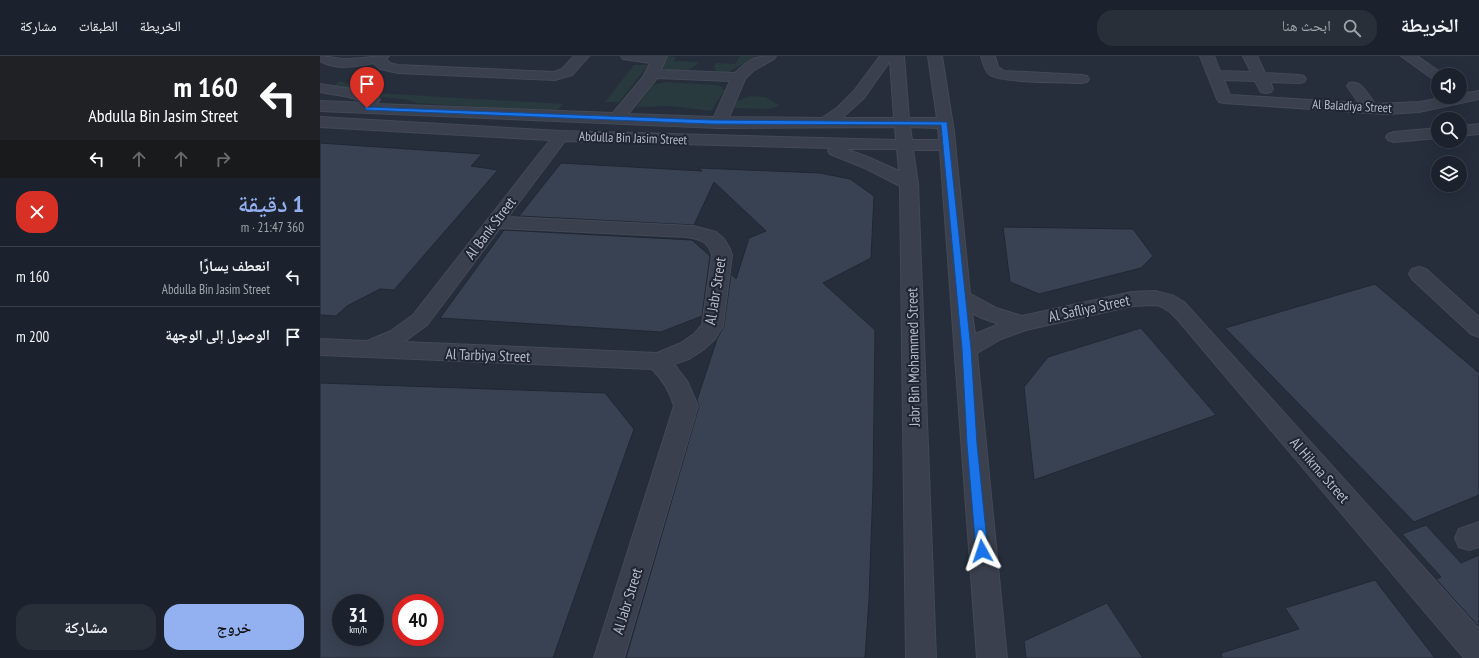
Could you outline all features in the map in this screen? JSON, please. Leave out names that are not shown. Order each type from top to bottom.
[{"type":"street","points":[[322,61],[336,62],[375,58],[385,66],[398,69],[555,76],[567,72],[582,56]]},
{"type":"street","points":[[620,116],[652,74],[660,58],[637,58],[628,56]]},
{"type":"street","points":[[721,118],[738,77],[748,68],[769,56]]},
{"type":"street","points":[[822,124],[836,117],[855,100],[887,56]]},
{"type":"street","name":"Jabr Bin Mohammed Street","points":[[898,56],[909,184],[921,658]]},
{"type":"street","points":[[935,56],[947,145],[966,349],[972,444],[992,658]]},
{"type":"street","points":[[988,56],[991,69],[995,73],[1001,75],[1082,80]]},
{"type":"street","points":[[1207,56],[1214,75],[1299,79]]},
{"type":"street","points":[[1250,56],[1272,102]]},
{"type":"street","points":[[1408,56],[1431,71]]},
{"type":"street","points":[[322,88],[337,76],[375,58]]},
{"type":"street","points":[[652,74],[738,77]]},
{"type":"street","name":"Al Baladiya Street","points":[[1214,75],[1224,99],[1386,109],[1419,107],[1472,96]]},
{"type":"street","points":[[1354,86],[1371,109]]},
{"type":"street","points":[[322,88],[352,93],[380,102],[398,110]]},
{"type":"street","name":"Abdulla Bin Jasim Street","points":[[320,106],[398,110],[721,118],[822,124],[904,134],[947,145]]},
{"type":"street","name":"Abdulla Bin Jasim Street","points":[[320,122],[561,136],[798,143],[904,134],[944,123]]},
{"type":"street","points":[[1467,130],[1479,129]]},
{"type":"street","points":[[1394,137],[1431,134]]},
{"type":"street","name":"Al Bank Street","points":[[371,348],[399,336],[420,320],[561,136]]},
{"type":"street","points":[[798,143],[829,149],[863,160],[885,170],[909,184]]},
{"type":"street","name":"Al Jabr Street","points":[[496,222],[702,232],[717,242],[721,248],[722,255],[712,326],[706,336],[688,349],[677,356],[657,362],[676,380],[684,396],[686,406],[609,658]]},
{"type":"street","points":[[1418,274],[1477,324]]},
{"type":"street","name":"Al Safliya Street","points":[[961,298],[989,313],[1022,322]]},
{"type":"street","name":"Al Safliya Street","points":[[966,349],[993,334],[1022,322],[1132,299],[1155,298]]},
{"type":"street","name":"Al Hikma Street","points":[[1155,298],[1167,301],[1177,307],[1185,315],[1479,652]]},
{"type":"street","name":"Al Bank Street","points":[[420,320],[416,330],[416,338],[420,346],[426,352]]},
{"type":"street","name":"Al Tarbiya Street","points":[[320,347],[371,348],[426,352],[657,362]]},
{"type":"shaded area","points":[[669,56],[676,57],[674,61],[699,62],[692,68],[683,71],[665,70],[663,66]]},
{"type":"shaded area","points":[[740,56],[757,56],[727,73],[717,73],[714,66],[716,63],[735,64]]},
{"type":"shaded area","points":[[634,65],[648,65],[619,102],[605,102]]},
{"type":"shaded area","points":[[340,81],[375,93],[563,104],[556,112],[418,103],[403,99],[361,95],[333,86]]},
{"type":"shaded area","points":[[666,82],[716,85],[722,87],[724,91],[711,111],[672,106],[636,107],[653,85]]},
{"type":"shaded area","points":[[750,96],[765,97],[780,106],[767,109],[732,108],[738,101]]},
{"type":"building","points":[[320,143],[482,154],[471,166],[498,170],[394,290],[380,289],[347,306],[336,316],[320,315]]},
{"type":"building","points":[[561,163],[702,171],[699,168],[820,173],[850,179],[874,196],[871,258],[823,283],[875,330],[873,487],[869,600],[865,658],[626,658],[699,406],[697,400],[717,339],[724,326],[731,274],[736,279],[749,238],[766,231],[714,182],[694,225],[519,216]]},
{"type":"building","points":[[1003,227],[1133,229],[1153,256],[1141,268],[1039,294],[1010,282]]},
{"type":"building","points":[[504,230],[692,240],[710,256],[702,316],[661,332],[440,318]]},
{"type":"building","points":[[1375,284],[1479,373],[1479,495],[1414,522],[1225,328]]},
{"type":"building","points":[[1141,328],[1216,415],[1034,480],[1024,387],[1048,357]]},
{"type":"building","points":[[320,383],[605,393],[634,429],[553,658],[320,658]]},
{"type":"building","points":[[1426,525],[1461,563],[1479,555],[1479,627],[1436,579],[1441,577],[1402,534]]},
{"type":"building","points":[[1375,580],[1435,658],[1222,658],[1221,653],[1299,629],[1285,608]]},
{"type":"building","points":[[1107,603],[1143,658],[1026,658],[1024,641]]},
{"type":"route","points":[[367,108],[711,122],[822,124],[944,123],[966,349],[972,444],[982,551]]}]
